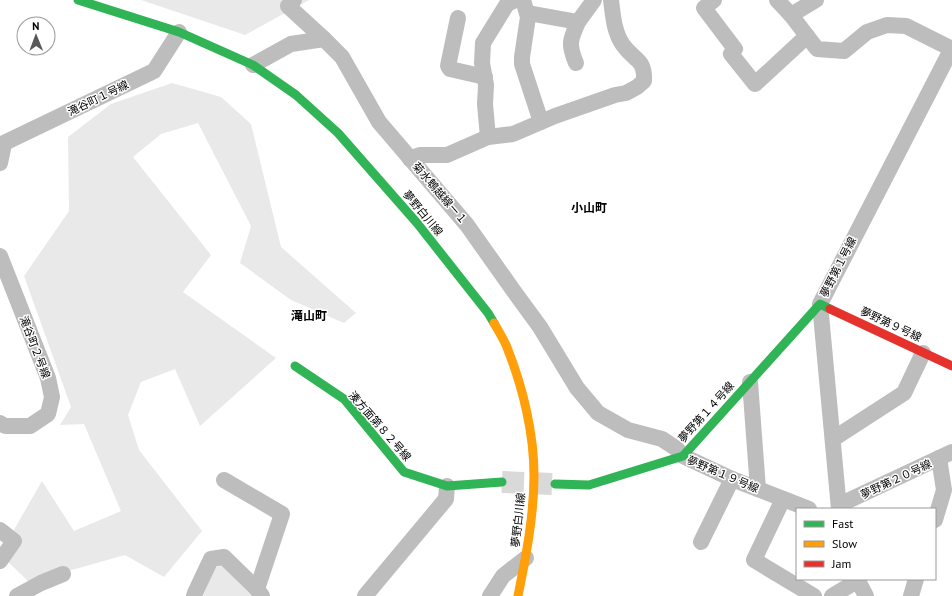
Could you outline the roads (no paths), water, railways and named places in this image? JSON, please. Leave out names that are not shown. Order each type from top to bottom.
[{"type":"street","name":"夢野白川線","points":[[78,0],[179,32],[253,65],[296,95],[338,132],[417,223],[488,313],[508,349],[526,403],[531,439],[533,481],[532,511],[526,558],[518,596]]},
{"type":"street","name":"菊水鵯越線ー１","points":[[294,0],[288,6],[342,57],[379,122],[467,224],[540,327],[577,388],[598,413]]},
{"type":"street","points":[[488,137],[485,77],[482,63],[483,43],[507,4],[515,0]]},
{"type":"street","points":[[576,63],[570,49],[572,36],[578,22],[594,0]]},
{"type":"street","points":[[410,159],[420,154],[448,155],[488,137],[513,134],[541,122],[615,95],[626,93],[637,87],[644,81],[644,71],[640,62],[624,46],[618,35],[614,24],[611,0]]},
{"type":"street","points":[[714,0],[704,8],[735,49],[731,54],[755,84],[807,36]]},
{"type":"street","points":[[777,0],[791,15],[817,49],[844,51],[867,32],[887,25],[906,26],[952,48]]},
{"type":"street","points":[[791,15],[816,0]]},
{"type":"street","points":[[541,122],[522,64],[525,7],[578,22]]},
{"type":"street","points":[[458,18],[448,66],[450,69],[485,77]]},
{"type":"street","name":"滝谷町１号線","points":[[2,144],[154,71],[179,32]]},
{"type":"street","points":[[253,65],[291,44],[324,39]]},
{"type":"street","name":"夢野第１号線","points":[[839,507],[820,304],[952,48]]},
{"type":"street","points":[[0,163],[2,144]]},
{"type":"street","name":"滝谷町２号線","points":[[0,256],[48,378],[52,397],[48,414],[30,426],[5,426],[0,423]]},
{"type":"street","name":"夢野第９号線","points":[[820,304],[952,366]]},
{"type":"street","name":"夢野第１４号線","points":[[555,484],[589,485],[683,456],[820,304]]},
{"type":"street","points":[[833,439],[904,393],[923,353]]},
{"type":"street","name":"湊方面第８２号線","points":[[295,366],[344,400],[404,472],[447,486],[502,482]]},
{"type":"street","points":[[750,382],[758,489]]},
{"type":"street","name":"夢野第１９号線","points":[[598,413],[628,430],[662,439],[677,449],[683,456],[732,480],[806,508]]},
{"type":"street","points":[[936,517],[944,490],[946,455]]},
{"type":"street","name":"夢野第２０号線","points":[[839,507],[946,455]]},
{"type":"street","points":[[194,596],[211,559],[224,557],[260,592],[282,514],[224,480]]},
{"type":"street","points":[[701,542],[732,480]]},
{"type":"street","points":[[365,596],[446,499],[447,486]]},
{"type":"street","points":[[783,499],[754,560],[814,596]]},
{"type":"street","points":[[0,530],[14,541],[0,561]]},
{"type":"street","points":[[490,596],[503,576],[526,558]]},
{"type":"street","points":[[17,596],[41,583],[63,574]]},
{"type":"street","points":[[832,596],[857,580],[866,596]]},
{"type":"street","points":[[911,596],[916,580]]},
{"type":"tunnel","points":[[502,482],[552,484]]},
{"type":"district","name":"小山町","points":[[589,207]]},
{"type":"district","name":"滝山町","points":[[309,315]]}]
